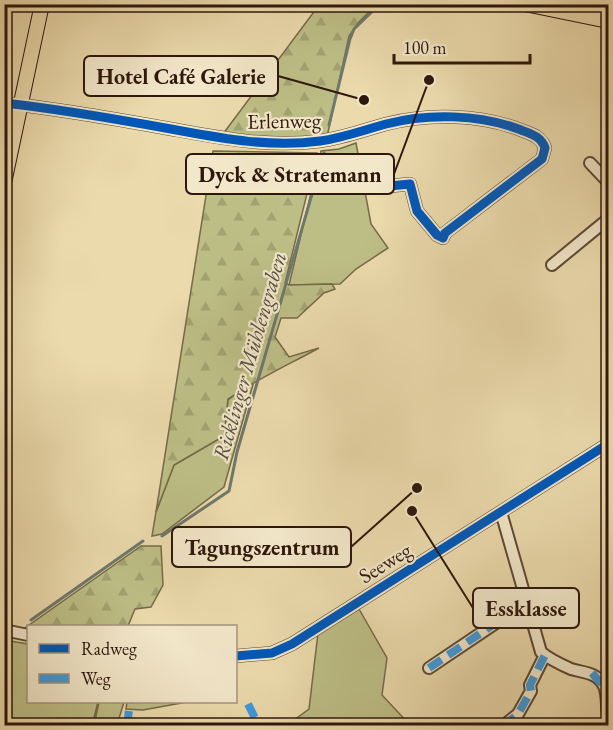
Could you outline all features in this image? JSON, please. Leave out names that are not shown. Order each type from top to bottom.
[{"type":"main road","points":[[4,183],[42,4]]},
{"type":"main road","points":[[525,4],[609,21]]},
{"type":"main road","points":[[589,4],[609,9]]},
{"type":"street","points":[[4,103],[21,104]]},
{"type":"street","name":"Erlenweg","points":[[21,104],[266,143],[324,141],[398,122],[424,118],[460,118],[518,129],[538,137],[545,148],[542,159],[445,233],[443,238],[437,235],[417,211],[410,184],[369,189]]},
{"type":"street","points":[[590,164],[609,182]]},
{"type":"street","points":[[552,265],[609,219]]},
{"type":"street","name":"Seeweg","points":[[237,656],[260,656],[282,649],[609,444]]},
{"type":"street","points":[[501,512],[538,645],[545,655],[571,669],[592,673],[603,684],[609,715]]},
{"type":"street","points":[[429,668],[526,602]]},
{"type":"street","points":[[4,630],[27,635]]},
{"type":"street","points":[[503,726],[518,714],[531,691],[530,685],[545,655]]},
{"type":"green space","points":[[319,5],[376,5],[349,36],[327,137],[275,139],[223,134]]},
{"type":"green space","points":[[356,143],[371,224],[388,248],[356,269],[340,284],[289,285],[321,151],[339,149]]},
{"type":"green space","points":[[213,151],[317,153],[285,283],[289,285],[332,284],[335,289],[324,293],[297,318],[281,318],[275,337],[289,357],[319,348],[228,399],[224,436],[174,465],[156,512]]},
{"type":"green space","points":[[254,381],[224,487],[162,534],[152,536],[156,512],[174,465],[224,436],[228,400]]},
{"type":"green space","points":[[141,546],[161,546],[163,585],[151,607],[135,609],[128,625],[29,625]]},
{"type":"green space","points":[[359,609],[387,658],[382,695],[410,725],[286,726],[309,709],[318,633]]},
{"type":"green space","points":[[4,640],[27,644],[27,703],[98,703],[92,725],[5,725]]},
{"type":"green space","points":[[99,703],[124,703],[117,725],[94,725]]},
{"type":"green space","points":[[127,703],[182,703],[143,710],[126,709]]},
{"type":"waterway","name":"Ricklinger Mühlengraben","points":[[329,125],[354,29],[380,4]]},
{"type":"waterway","name":"Ricklinger Mühlengraben","points":[[162,536],[229,491],[237,452],[324,153]]},
{"type":"waterway","name":"Ricklinger Mühlengraben","points":[[31,620],[143,541]]},
{"type":"marked path","points":[[429,668],[527,602]]},
{"type":"marked path","points":[[503,726],[518,714],[531,691],[530,685],[545,655]]},
{"type":"marked path","points":[[592,673],[605,691],[608,715]]},
{"type":"marked path","points":[[127,726],[130,703]]},
{"type":"marked path","points":[[248,704],[259,726]]},
{"type":"cycle path","points":[[4,103],[226,139],[264,143],[328,140],[402,120],[436,117],[471,118],[505,125],[528,133],[538,138],[545,148],[542,159],[445,233],[443,238],[437,235],[417,211],[410,184],[369,188]]},
{"type":"cycle path","points":[[237,656],[272,653],[292,644],[608,444]]},
{"type":"place","name":"Dyck & Stratemann","points":[[429,80]]},
{"type":"place","name":"Hotel Café Galerie","points":[[364,100]]},
{"type":"place","name":"Tagungszentrum","points":[[417,488]]},
{"type":"place","name":"Essklasse","points":[[412,511]]}]
